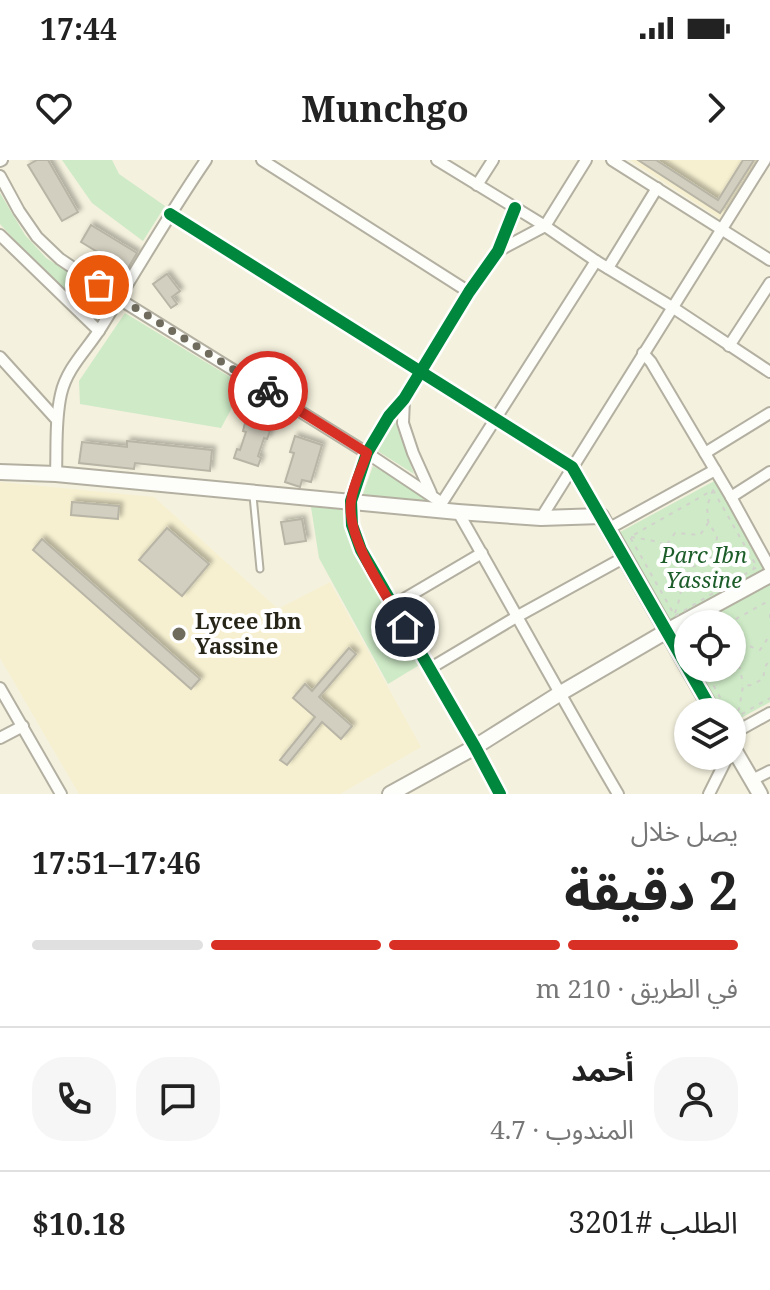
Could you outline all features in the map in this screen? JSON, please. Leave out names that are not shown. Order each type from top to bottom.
[{"type":"street","points":[[56,474],[57,420],[66,379],[206,160]]},
{"type":"street","points":[[262,160],[469,292]]},
{"type":"street","points":[[437,160],[770,372]]},
{"type":"street","points":[[477,185],[493,160]]},
{"type":"street","points":[[498,251],[545,226],[586,160]]},
{"type":"street","points":[[612,160],[770,260]]},
{"type":"street","points":[[541,518],[765,160]]},
{"type":"street","points":[[0,176],[37,237],[60,259],[367,453],[437,503],[458,512],[605,522],[715,470]]},
{"type":"street","points":[[608,268],[657,188]]},
{"type":"street","points":[[500,794],[361,550],[352,525],[351,501],[367,453],[498,251],[515,208]]},
{"type":"street","points":[[170,214],[572,467],[705,698]]},
{"type":"street","points":[[0,235],[99,331]]},
{"type":"street","points":[[437,503],[596,261]]},
{"type":"street","points":[[729,346],[770,283]]},
{"type":"street","points":[[643,353],[731,497],[770,568]]},
{"type":"street","points":[[0,358],[57,420]]},
{"type":"street","points":[[404,399],[403,423],[413,453],[437,503]]},
{"type":"street","points":[[705,453],[770,413]]},
{"type":"street","points":[[0,472],[56,474],[351,501],[437,503]]},
{"type":"street","points":[[731,497],[770,472]]},
{"type":"street","points":[[458,512],[618,794]]},
{"type":"street","points":[[392,606],[482,553]]},
{"type":"street","points":[[429,669],[625,557]]},
{"type":"street","points":[[390,794],[475,747],[763,571]]},
{"type":"street","points":[[0,688],[61,794]]},
{"type":"street","points":[[746,726],[770,713]]},
{"type":"street","points":[[0,738],[23,726]]},
{"type":"street","points":[[709,794],[721,770]]},
{"type":"street","points":[[746,770],[760,794]]},
{"type":"street","points":[[752,780],[770,771]]},
{"type":"lane","points":[[252,491],[260,569]]},
{"type":"path","points":[[630,537],[666,545],[679,560],[693,567],[704,566],[715,553],[717,537],[708,521],[707,506],[713,490]]},
{"type":"path","points":[[630,537],[713,490]]},
{"type":"path","points":[[713,490],[763,571]]},
{"type":"path","points":[[666,545],[675,533],[700,535],[708,521]]},
{"type":"path","points":[[630,537],[674,614]]},
{"type":"path","points":[[715,553],[763,571]]},
{"type":"path","points":[[677,610],[682,580],[693,567]]},
{"type":"path","points":[[687,610],[763,571]]},
{"type":"path","points":[[746,613],[770,600]]},
{"type":"path","points":[[770,614],[770,621]]},
{"type":"path","points":[[746,645],[760,650],[770,635]]},
{"type":"path","points":[[743,686],[763,679],[770,659]]},
{"type":"path","points":[[741,698],[742,682]]},
{"type":"path","points":[[746,711],[770,698]]},
{"type":"shaded area","points":[[630,160],[761,160],[722,220]]},
{"type":"shaded area","name":"Lycee Ibn Yassine","points":[[0,482],[154,497],[278,609],[330,582],[421,747],[340,794],[79,794],[0,658]]},
{"type":"green space","points":[[62,160],[112,160],[119,174],[165,206],[143,241],[92,203]]},
{"type":"green space","points":[[0,193],[25,235],[46,258],[112,300],[96,323],[0,224]]},
{"type":"green space","points":[[125,313],[276,405],[234,404],[221,428],[80,404],[79,381]]},
{"type":"green space","points":[[394,419],[414,474],[376,450]]},
{"type":"green space","points":[[373,466],[429,497],[428,503],[362,497]]},
{"type":"green space","name":"Parc Ibn Yassine","points":[[718,479],[770,572],[770,702],[746,715],[746,698],[712,698],[704,682],[746,682],[746,610],[674,610],[674,629],[620,532]]},
{"type":"green space","points":[[311,507],[347,507],[354,547],[421,664],[388,684],[319,558]]},
{"type":"building","points":[[37,160],[48,160],[78,212],[62,221],[28,165]]},
{"type":"building","points":[[638,160],[656,160],[718,200],[743,160],[754,160],[720,213]]},
{"type":"building","points":[[91,225],[137,253],[127,270],[81,242]]},
{"type":"building","points":[[167,274],[180,291],[172,297],[177,304],[171,308],[153,284]]},
{"type":"building","points":[[245,423],[270,431],[267,439],[264,438],[258,466],[234,458],[246,432],[243,431]]},
{"type":"building","points":[[295,436],[322,445],[311,482],[302,480],[300,487],[285,482],[294,453],[290,452]]},
{"type":"building","points":[[127,441],[212,450],[210,471],[135,463],[134,469],[79,463],[82,442],[127,447]]},
{"type":"building","points":[[72,502],[119,506],[118,519],[71,515]]},
{"type":"building","points":[[302,519],[306,541],[285,544],[281,522]]},
{"type":"building","points":[[167,528],[209,564],[182,596],[139,560]]},
{"type":"building","points":[[42,539],[200,679],[191,689],[33,550]]},
{"type":"building","points":[[349,648],[356,654],[319,697],[352,726],[341,739],[322,722],[287,765],[280,760],[315,717],[293,698],[305,684],[312,691]]},
{"type":"cycle path","points":[[500,794],[361,550],[352,525],[351,501],[367,453],[498,251],[515,208]]},
{"type":"cycle path","points":[[170,214],[572,467],[705,698]]},
{"type":"way so far","points":[[99,285],[268,391]]},
{"type":"place","name":"Lycee Ibn Yassine","points":[[179,634]]},
{"type":"route","points":[[268,391],[367,453],[351,501],[352,525],[361,550],[405,627]]}]
